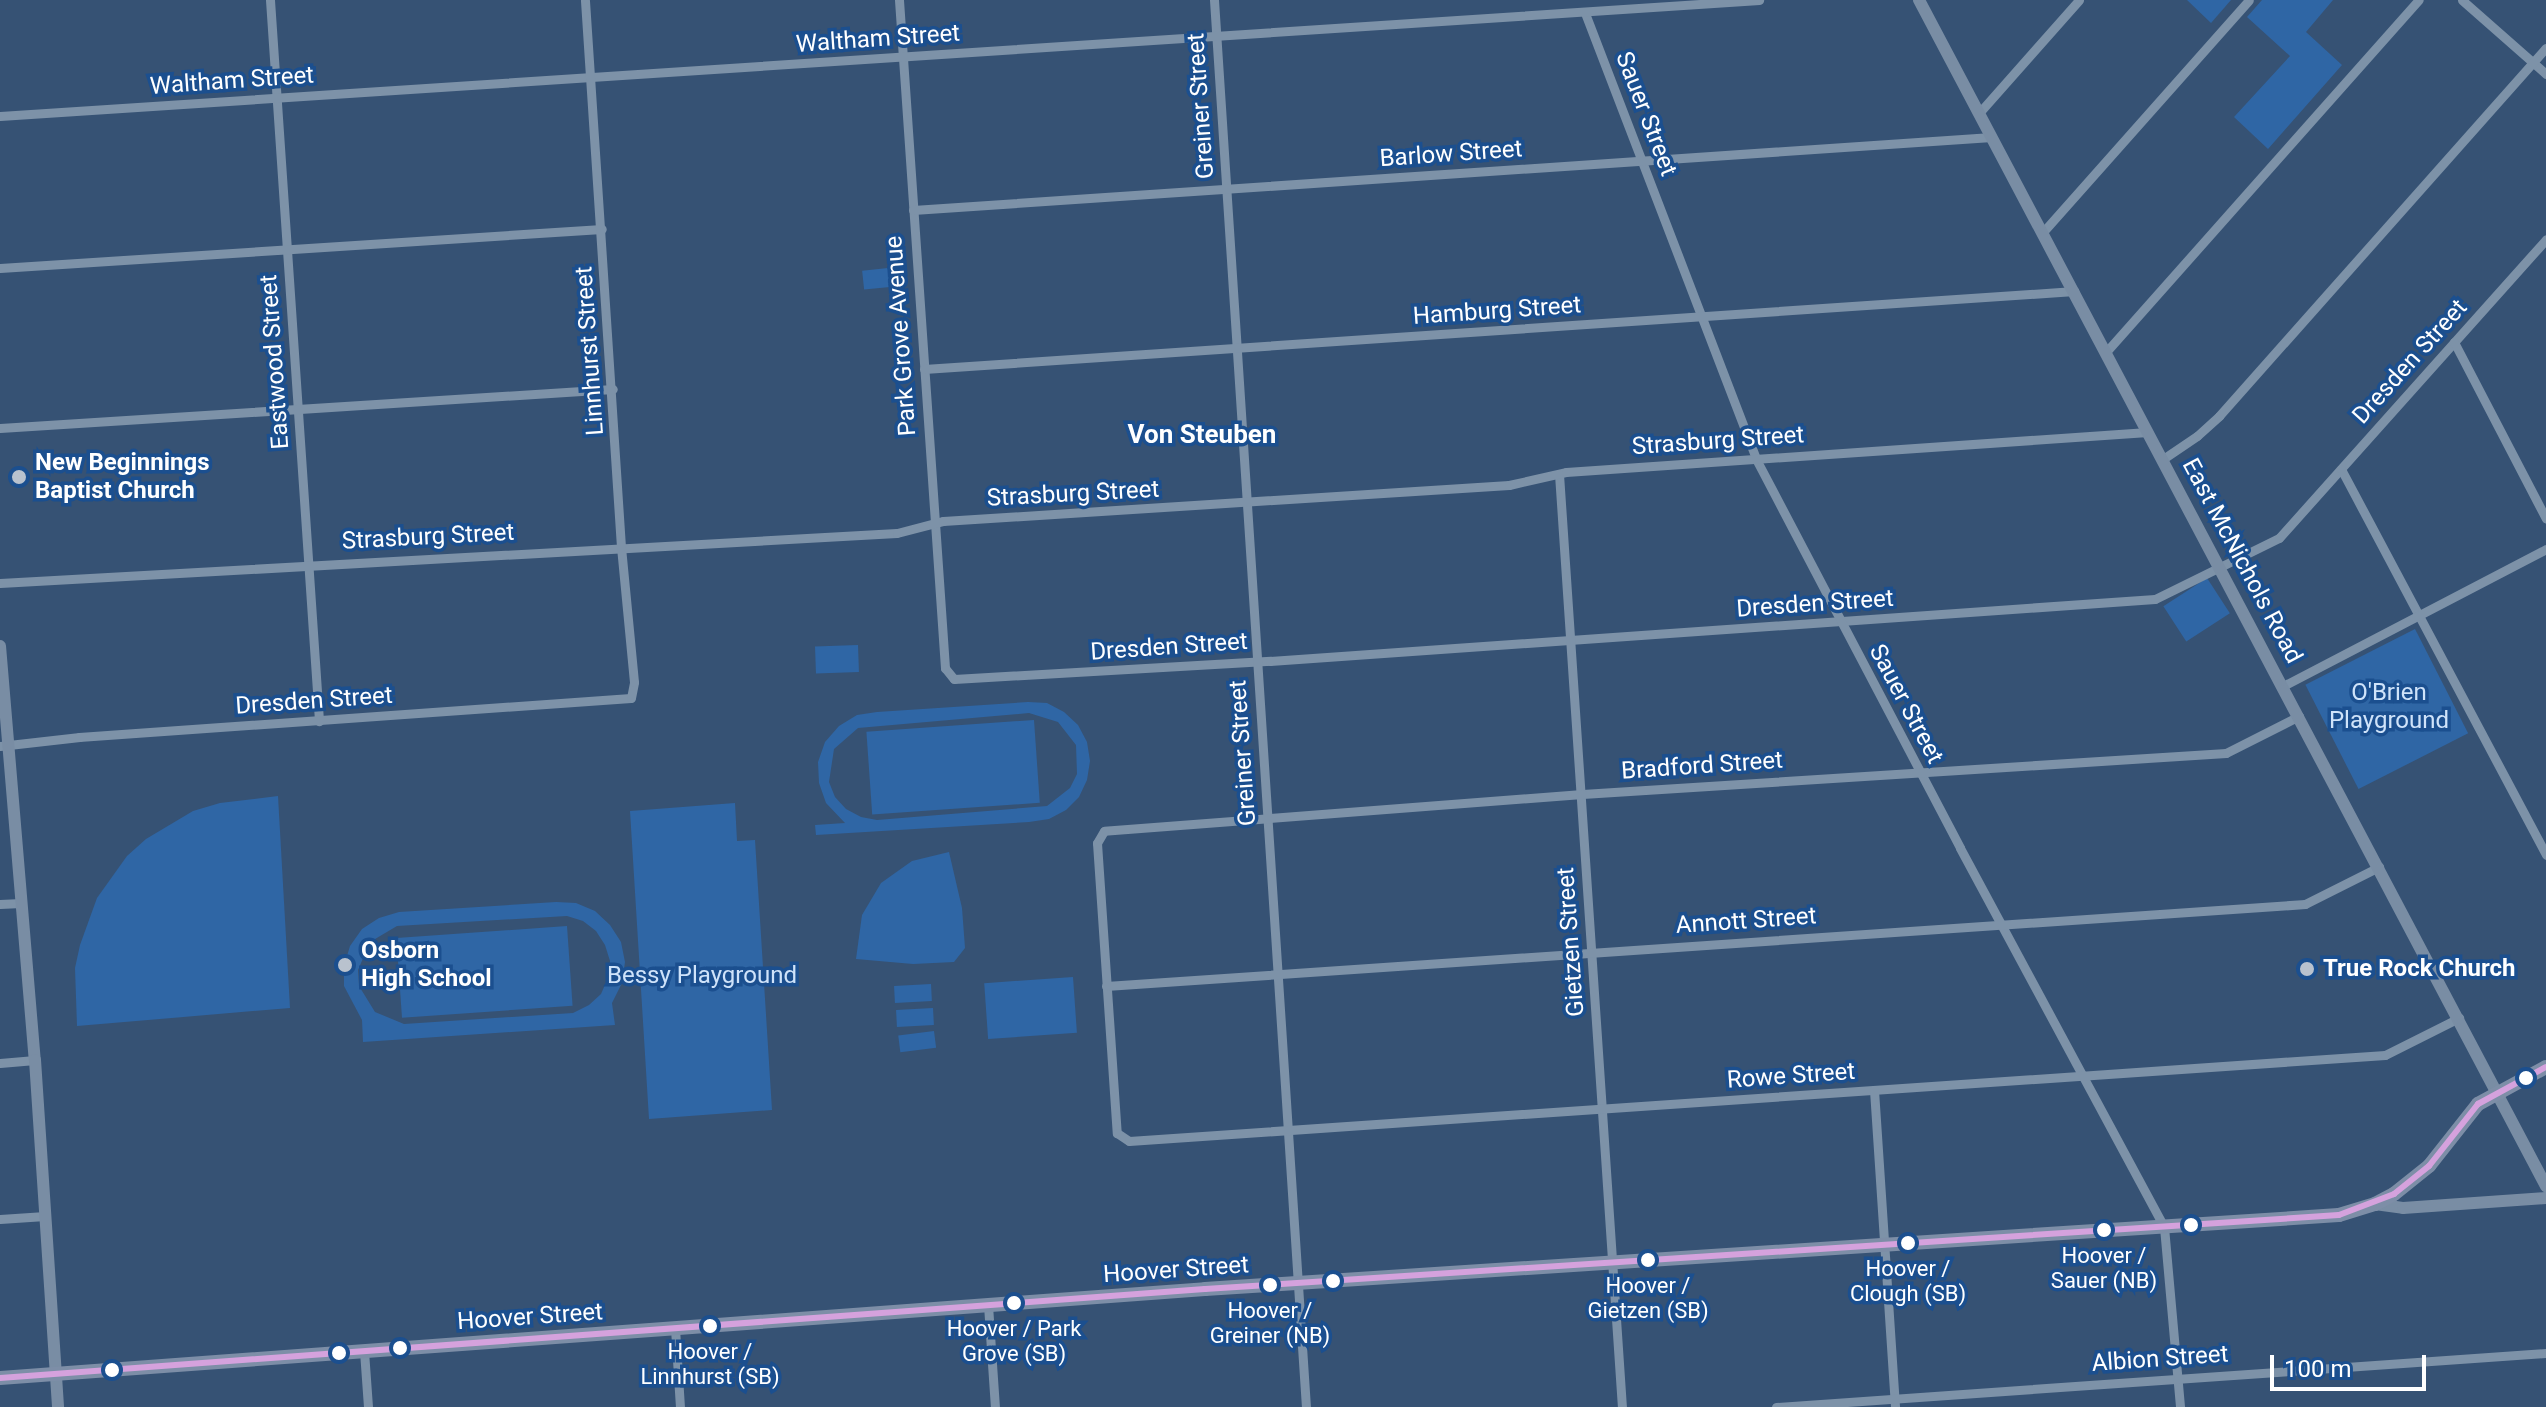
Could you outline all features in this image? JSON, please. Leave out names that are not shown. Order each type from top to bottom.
[{"type":"main road","points":[[2375,1204],[2420,1175],[2438,1156],[2470,1111],[2546,1067]]},
{"type":"main road","name":"Hoover Street","points":[[0,1378],[1298,1283],[2339,1215],[2375,1204]]},
{"type":"street","name":"Eastwood Street","points":[[270,0],[319,721]]},
{"type":"street","name":"Linnhurst Street","points":[[585,0],[621,547],[634,682],[631,698]]},
{"type":"street","name":"Park Grove Avenue","points":[[899,0],[945,668]]},
{"type":"street","name":"Greiner Street","points":[[1214,0],[1306,1407]]},
{"type":"street","name":"Waltham Street","points":[[0,116],[1759,0]]},
{"type":"street","name":"East McNichols Road","points":[[1919,0],[2546,1186]]},
{"type":"street","points":[[1979,113],[2079,0]]},
{"type":"street","points":[[2043,232],[2249,0]]},
{"type":"street","points":[[2106,352],[2419,0]]},
{"type":"street","points":[[2462,0],[2546,74]]},
{"type":"street","name":"Sauer Street","points":[[1585,13],[1704,316],[1756,459],[1919,772],[2164,1227],[2180,1407]]},
{"type":"street","points":[[2163,459],[2197,436],[2219,416],[2546,48]]},
{"type":"street","name":"Barlow Street","points":[[913,210],[1992,137]]},
{"type":"street","points":[[0,268],[602,229]]},
{"type":"street","name":"Dresden Street","points":[[945,668],[950,677],[960,680],[2146,601],[2279,538],[2546,239]]},
{"type":"street","name":"Hamburg Street","points":[[924,369],[2074,291]]},
{"type":"street","points":[[2454,342],[2546,519]]},
{"type":"street","points":[[0,428],[613,389]]},
{"type":"street","name":"Strasburg Street","points":[[0,583],[308,563],[897,533],[935,526],[943,521],[1509,485],[1559,474],[2148,432]]},
{"type":"street","points":[[2341,469],[2546,855]]},
{"type":"street","name":"Gietzen Street","points":[[1559,474],[1622,1407]]},
{"type":"street","points":[[2283,686],[2546,549]]},
{"type":"street","points":[[0,646],[4,746],[35,1060],[58,1407]]},
{"type":"street","name":"Dresden Street","points":[[4,746],[631,698]]},
{"type":"street","name":"Bradford Street","points":[[1106,986],[1097,843],[1101,834],[1108,830],[1582,794],[2226,753],[2299,716]]},
{"type":"street","name":"Annott Street","points":[[1106,986],[2305,904],[2379,867]]},
{"type":"street","points":[[0,904],[21,903]]},
{"type":"street","name":"Rowe Street","points":[[1106,986],[1119,1136],[1129,1141],[2385,1055],[2459,1018]]},
{"type":"street","points":[[0,1063],[35,1060]]},
{"type":"street","points":[[1874,1090],[1894,1403]]},
{"type":"street","name":"Hoover Street","points":[[2375,1204],[2403,1208],[2546,1198]]},
{"type":"street","points":[[0,1219],[45,1216]]},
{"type":"street","points":[[988,1305],[995,1407]]},
{"type":"street","points":[[675,1328],[680,1407]]},
{"type":"street","points":[[364,1351],[368,1407]]},
{"type":"street","name":"Albion Street","points":[[1776,1407],[1894,1403],[2178,1378],[2546,1353]]},
{"type":"green space","points":[[2187,0],[2231,0],[2211,23]]},
{"type":"green space","points":[[2262,0],[2333,0],[2306,32],[2342,65],[2268,149],[2234,117],[2290,56],[2247,17]]},
{"type":"green space","points":[[888,268],[890,287],[864,290],[862,271]]},
{"type":"green space","points":[[2207,578],[2230,613],[2186,642],[2163,606]]},
{"type":"green space","name":"O'Brien Playground","points":[[2415,629],[2468,733],[2359,789],[2305,685]]},
{"type":"green space","points":[[858,645],[859,672],[816,673],[815,647]]},
{"type":"green space","points":[[1047,703],[1064,712],[1078,725],[1087,742],[1090,761],[1087,780],[1079,797],[1066,810],[1049,819],[816,835],[815,825],[845,823],[826,803],[819,783],[818,762],[825,742],[839,726],[857,715]],"holes":[[[1029,713],[1058,722],[1076,745],[1077,774],[1070,788],[1047,806],[877,820],[861,817],[846,809],[835,797],[829,782],[834,749],[858,728]]]},
{"type":"green space","points":[[1034,720],[1040,803],[872,815],[866,732]]},
{"type":"green space","points":[[278,796],[290,1008],[77,1026],[75,968],[80,945],[97,898],[127,856],[146,839],[193,811],[220,803]]},
{"type":"green space","name":"Bessy Playground","points":[[735,803],[737,841],[755,840],[772,1110],[649,1119],[630,811]]},
{"type":"green space","points":[[949,852],[962,908],[965,948],[954,962],[913,964],[856,959],[862,915],[881,883],[912,861]]},
{"type":"green space","points":[[556,902],[576,903],[595,911],[610,925],[621,942],[625,962],[622,983],[612,1003],[615,1025],[363,1042],[362,1020],[344,986],[344,966],[350,946],[362,929],[379,918],[399,912]],"holes":[[[567,916],[583,921],[596,931],[610,961],[608,978],[601,994],[573,1013],[404,1024],[375,1012],[359,986],[358,970],[370,942],[397,926]]]},
{"type":"green space","points":[[567,926],[573,1006],[402,1018],[396,938]]},
{"type":"green space","points":[[1073,977],[1077,1033],[988,1039],[984,983]]},
{"type":"green space","points":[[931,984],[932,1001],[895,1003],[894,986]]},
{"type":"green space","points":[[933,1008],[934,1025],[897,1027],[896,1010]]},
{"type":"green space","points":[[934,1031],[936,1048],[900,1052],[898,1035]]},
{"type":"transit line","points":[[0,1378],[1205,1289],[2339,1215],[2394,1194],[2429,1166],[2478,1104],[2546,1067]]},
{"type":"place","name":"New Beginnings Baptist Church","points":[[19,477]]},
{"type":"place","name":"Osborn High School","points":[[345,965]]},
{"type":"place","name":"True Rock Church","points":[[2307,969]]},
{"type":"place","name":"Hoover / Sauer (NB)","points":[[2104,1230]]},
{"type":"place","name":"Hoover / Clough (SB)","points":[[1908,1243]]},
{"type":"place","name":"Hoover / Gietzen (SB)","points":[[1648,1260]]},
{"type":"place","name":"Hoover / Greiner (NB)","points":[[1270,1285]]},
{"type":"place","name":"Hoover / Park Grove (SB)","points":[[1014,1303]]},
{"type":"place","name":"Hoover / Linnhurst (SB)","points":[[710,1326]]},
{"type":"district","name":"Von Steuben","points":[[1202,435]]}]
